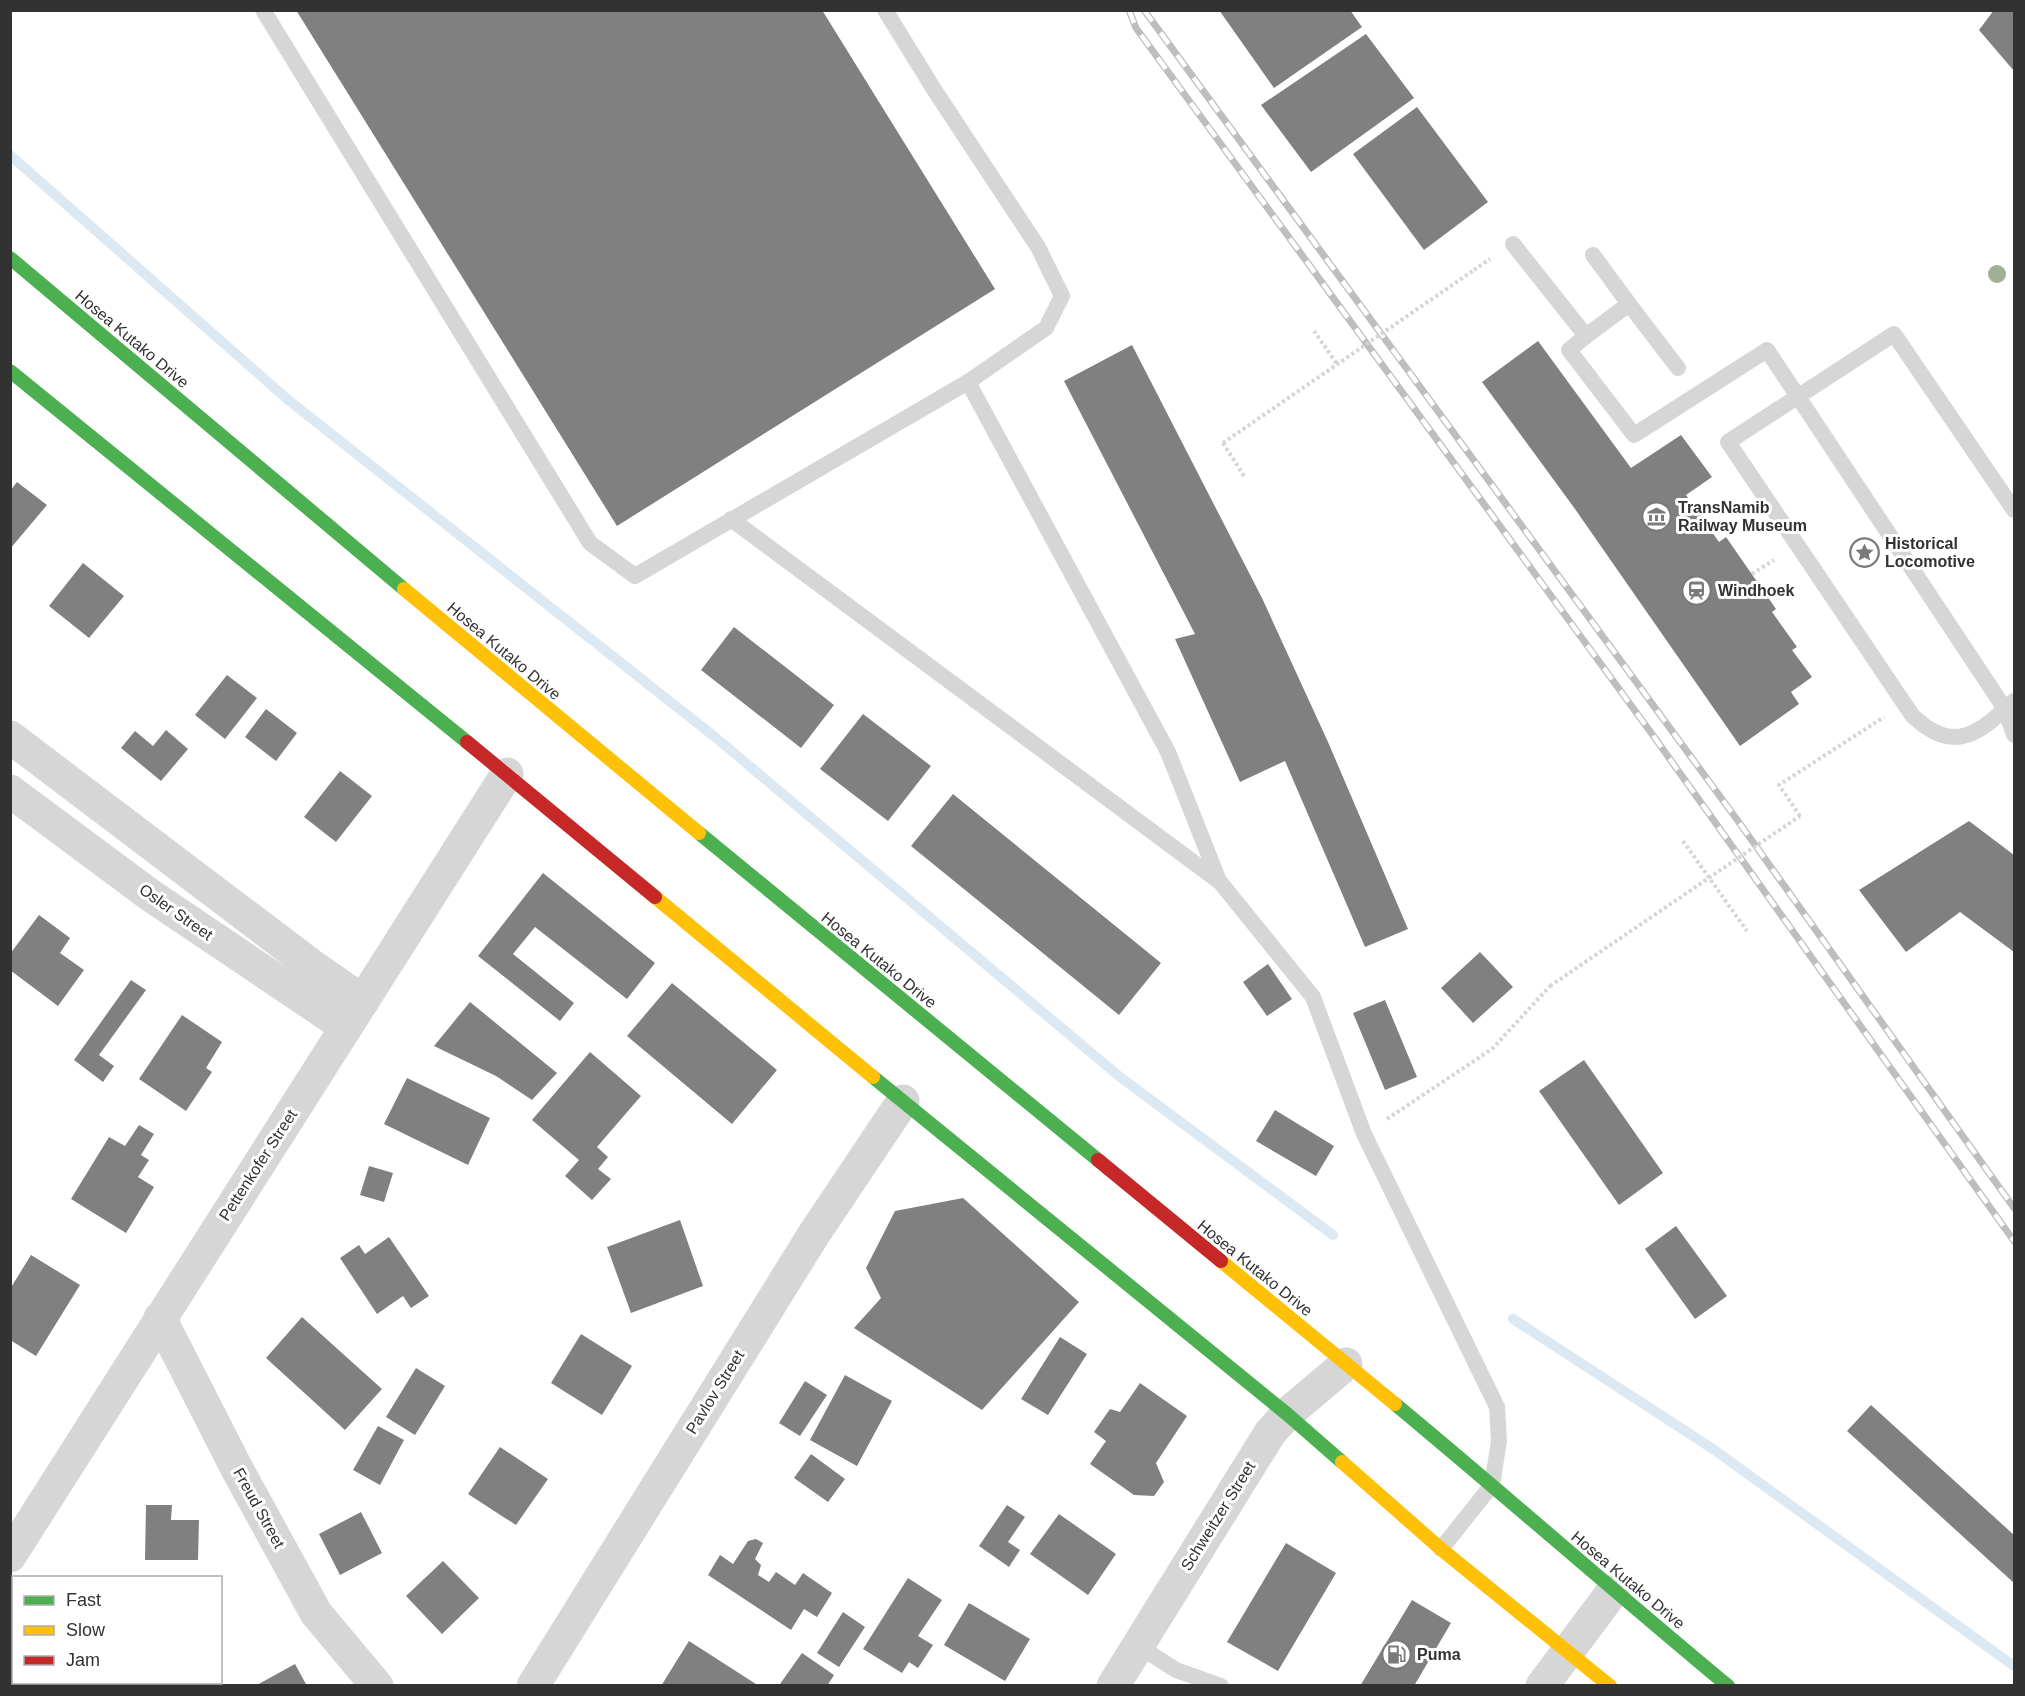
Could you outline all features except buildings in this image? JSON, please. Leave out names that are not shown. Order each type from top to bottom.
[{"type":"main road","name":"Hosea Kutako Drive","points":[[10,258],[542,705],[1492,1485],[1613,1591],[1728,1686]]},
{"type":"main road","points":[[10,371],[507,774],[1287,1414],[1441,1550],[1610,1686]]},
{"type":"street","points":[[10,737],[302,958],[355,1014]]},
{"type":"street","name":"Pettenkofer Street","points":[[10,1556],[507,774]]},
{"type":"street","name":"Osler Street","points":[[10,791],[150,895],[355,1014]]},
{"type":"street","name":"Pavlov Street","points":[[533,1686],[814,1234],[903,1101]]},
{"type":"street","name":"Freud Street","points":[[160,1318],[236,1467],[316,1613],[377,1686]]},
{"type":"street","name":"Schweitzer Street","points":[[1113,1686],[1270,1433],[1287,1414],[1346,1364]]},
{"type":"street","points":[[1542,1686],[1613,1591]]},
{"type":"lane","points":[[263,10],[590,543],[635,576],[968,382],[1046,328],[1062,296],[1038,247],[935,92],[885,10]]},
{"type":"lane","points":[[1513,244],[1586,336]]},
{"type":"lane","points":[[1593,255],[1678,368]]},
{"type":"lane","points":[[1629,304],[1569,350],[1634,435],[1767,350],[2010,705],[2014,735]]},
{"type":"lane","points":[[2010,705],[1984,728],[1970,735],[1953,737],[1938,734],[1924,727],[1904,704],[1728,442],[1894,334],[2014,510]]},
{"type":"lane","points":[[968,382],[1168,752],[1220,882]]},
{"type":"lane","points":[[731,519],[1220,882],[1313,997],[1364,1134],[1497,1407],[1499,1441],[1492,1485],[1441,1550]]},
{"type":"lane","points":[[1137,1645],[1176,1670],[1221,1686]]},
{"type":"path","points":[[1244,476],[1223,443],[1474,270]]},
{"type":"path","points":[[1314,331],[1337,364]]},
{"type":"path","points":[[1364,1134],[1492,1049],[1550,986],[1800,816],[1779,785],[1904,704]]},
{"type":"path","points":[[1683,841],[1747,931]]},
{"type":"waterway","points":[[10,155],[287,399],[715,737],[1120,1077],[1333,1235]]},
{"type":"waterway","points":[[1513,1319],[1713,1449],[2014,1666]]},
{"type":"railway","points":[[1129,10],[1136,28],[1652,734],[2014,1241]]},
{"type":"railway","points":[[1144,10],[1738,821],[2014,1208]]},
{"type":"traffic: fast","points":[[10,258],[404,589]]},
{"type":"traffic: fast","points":[[10,371],[467,742]]},
{"type":"traffic: fast","points":[[699,833],[1098,1160]]},
{"type":"traffic: fast","points":[[873,1077],[1287,1414],[1342,1462]]},
{"type":"traffic: fast","points":[[1395,1404],[1728,1686]]},
{"type":"traffic: slow","points":[[404,589],[699,833]]},
{"type":"traffic: slow","points":[[655,897],[873,1077]]},
{"type":"traffic: slow","points":[[1221,1261],[1395,1404]]},
{"type":"traffic: slow","points":[[1342,1462],[1441,1549],[1610,1686]]},
{"type":"traffic: jam","points":[[467,742],[655,897]]},
{"type":"traffic: jam","points":[[1098,1160],[1221,1261]]},
{"type":"place","name":"TransNamib Railway Museum","points":[[1657,516]]},
{"type":"place","name":"Historical Locomotive","points":[[1864,552]]},
{"type":"place","name":"Windhoek","points":[[1697,590]]},
{"type":"place","name":"Puma","points":[[1396,1654]]}]
